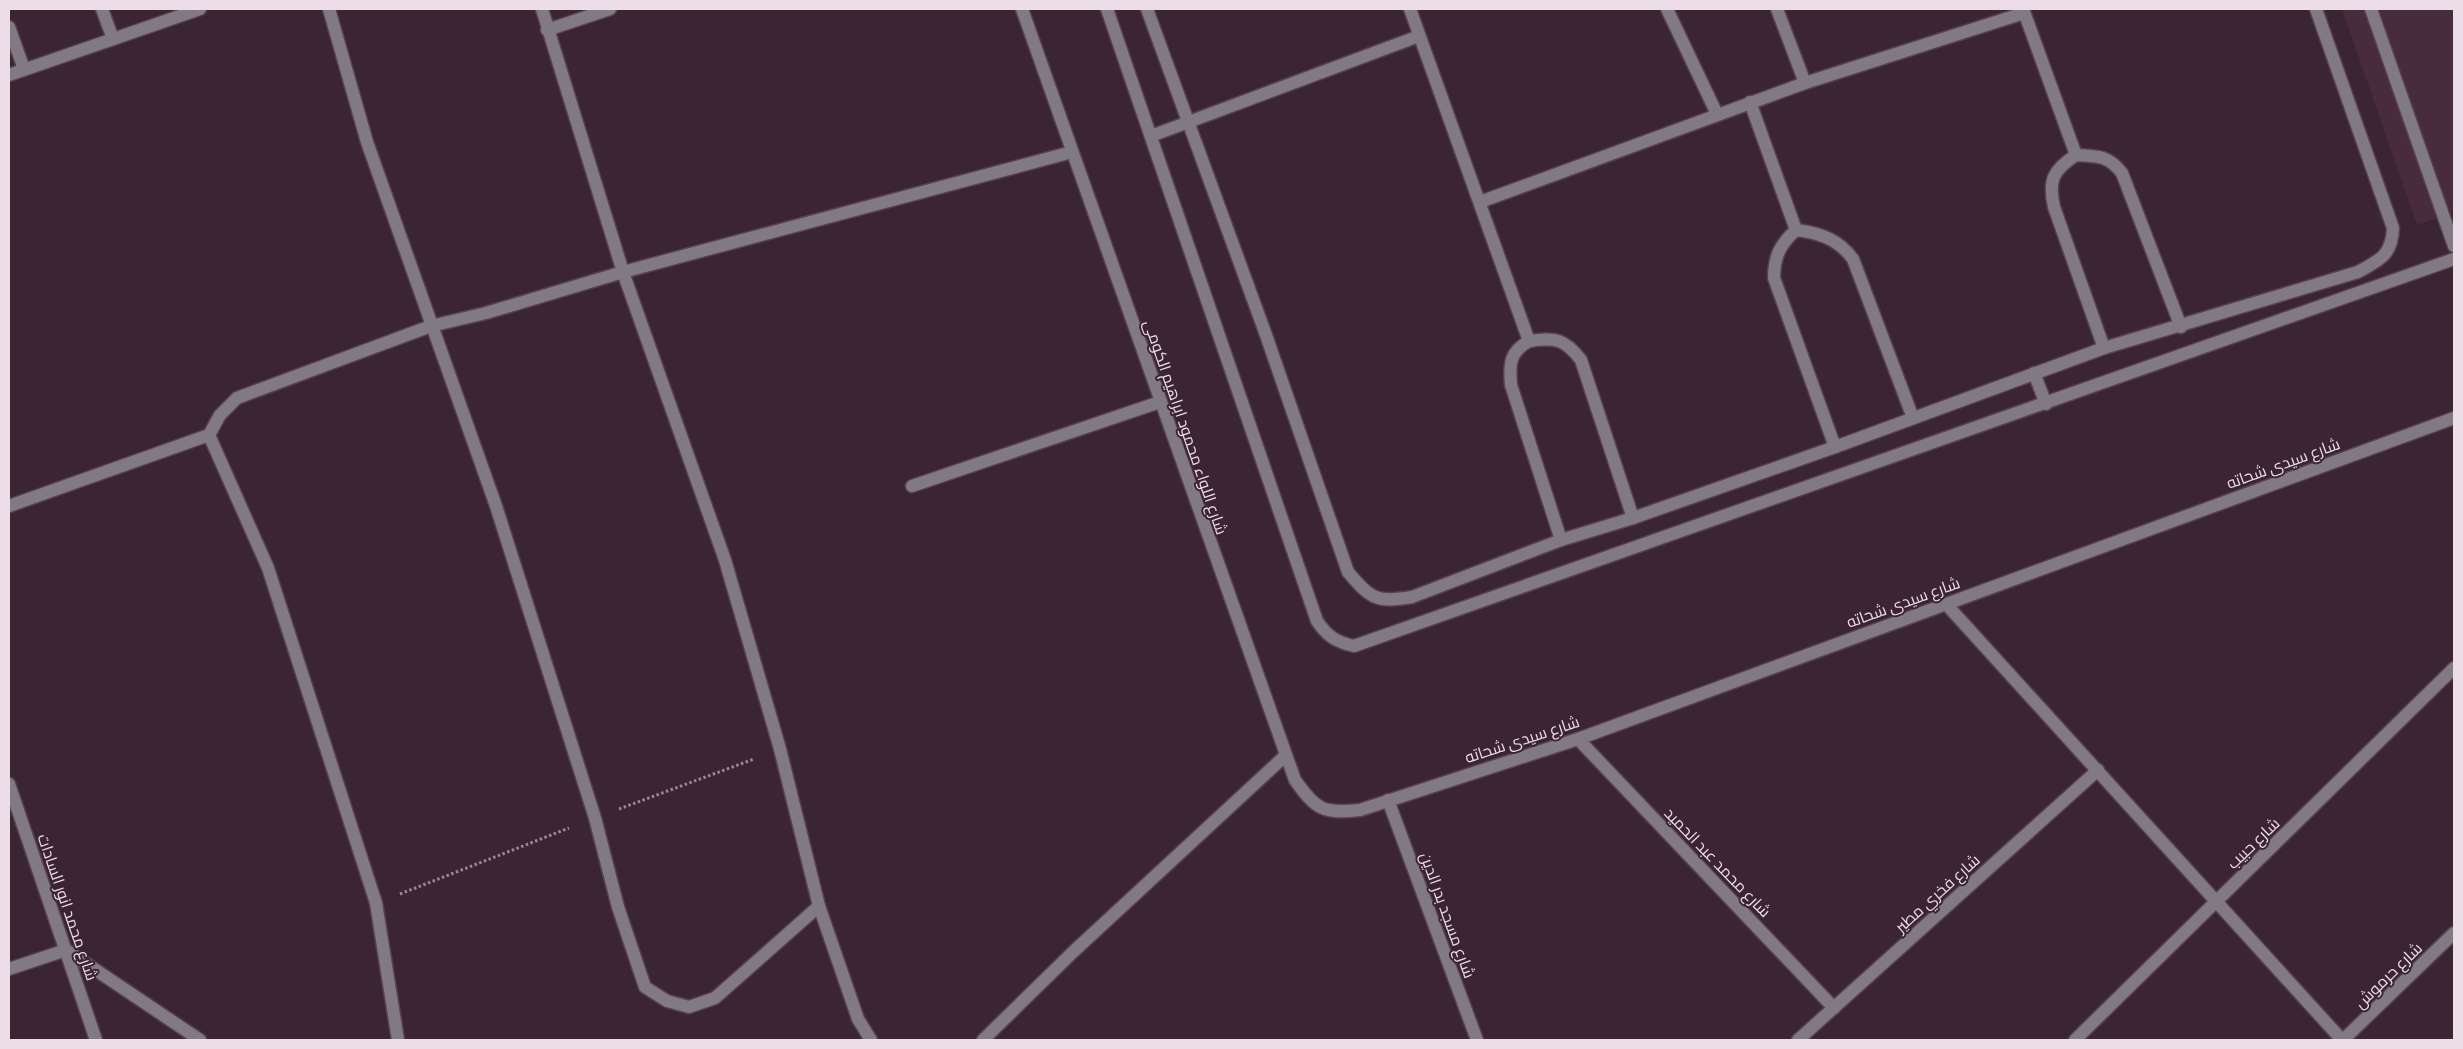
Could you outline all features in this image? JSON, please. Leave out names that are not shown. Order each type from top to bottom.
[{"type":"street","points":[[102,9],[113,39]]},
{"type":"street","points":[[9,75],[200,9]]},
{"type":"street","points":[[329,9],[367,142],[496,506],[595,818],[618,907],[645,987],[667,1001],[689,1007],[715,998],[819,906]]},
{"type":"street","points":[[542,9],[623,272],[725,560],[780,749],[819,906],[858,1019],[871,1040]]},
{"type":"street","points":[[547,30],[610,9]]},
{"type":"street","name":"شارع اللواء محمود ابراهيم الكومى","points":[[1022,9],[1295,780],[1310,802],[1334,813],[1360,810]]},
{"type":"street","points":[[1107,9],[1318,621],[1326,634],[1339,643],[1354,646],[1369,643],[2454,259]]},
{"type":"street","points":[[1147,9],[1187,123],[1266,335],[1348,572],[1362,589],[1374,597],[1388,601],[1412,597],[1561,540],[1632,518],[1835,447],[2104,348],[2358,272],[2384,256],[2392,243],[2393,228],[2316,9]]},
{"type":"street","points":[[1410,9],[1529,341]]},
{"type":"street","points":[[1667,9],[1717,114]]},
{"type":"street","points":[[1777,9],[1805,83]]},
{"type":"street","points":[[2371,9],[2454,246]]},
{"type":"street","points":[[1480,202],[1750,102],[2024,11],[2076,155]]},
{"type":"street","points":[[9,27],[24,69]]},
{"type":"street","points":[[1151,136],[1419,36]]},
{"type":"street","points":[[1750,102],[1796,230]]},
{"type":"street","points":[[9,506],[209,435],[220,415],[237,398],[431,326],[486,313],[623,272],[1072,152]]},
{"type":"street","points":[[2104,348],[2054,207],[2050,188],[2057,170],[2076,155],[2100,156],[2114,162],[2122,173],[2181,326]]},
{"type":"street","points":[[1796,230],[1827,237],[1844,247],[1853,259],[1913,418]]},
{"type":"street","points":[[1796,230],[1786,239],[1777,254],[1774,278],[1835,447]]},
{"type":"street","points":[[1561,540],[1511,385],[1511,360],[1516,348],[1529,341],[1546,338],[1560,341],[1571,348],[1581,360],[1632,518]]},
{"type":"street","points":[[2034,373],[2046,404]]},
{"type":"street","points":[[912,486],[1160,402]]},
{"type":"street","name":"شارع سيدى شحاته","points":[[1360,810],[1578,739],[2454,418]]},
{"type":"street","points":[[209,435],[268,568],[376,903],[398,1040]]},
{"type":"street","points":[[1946,604],[2343,1040]]},
{"type":"street","name":"شارع حبيب","points":[[2075,1040],[2454,668]]},
{"type":"street","name":"شارع محمد عبد الحميد","points":[[1578,739],[1834,1008]]},
{"type":"street","points":[[983,1040],[1073,952],[1286,755]]},
{"type":"street","name":"شارع فخري مطير","points":[[1798,1040],[2098,770]]},
{"type":"street","name":"شارع محمد انور السادات","points":[[9,784],[96,1040]]},
{"type":"street","name":"شارع مسجد بدر الدين","points":[[1388,800],[1477,1040]]},
{"type":"street","name":"شارع حرموش","points":[[2343,1040],[2454,933]]},
{"type":"street","points":[[9,969],[66,950],[200,1040]]},
{"type":"shaded area","points":[[2342,9],[2454,9],[2454,212],[2417,225]]}]
